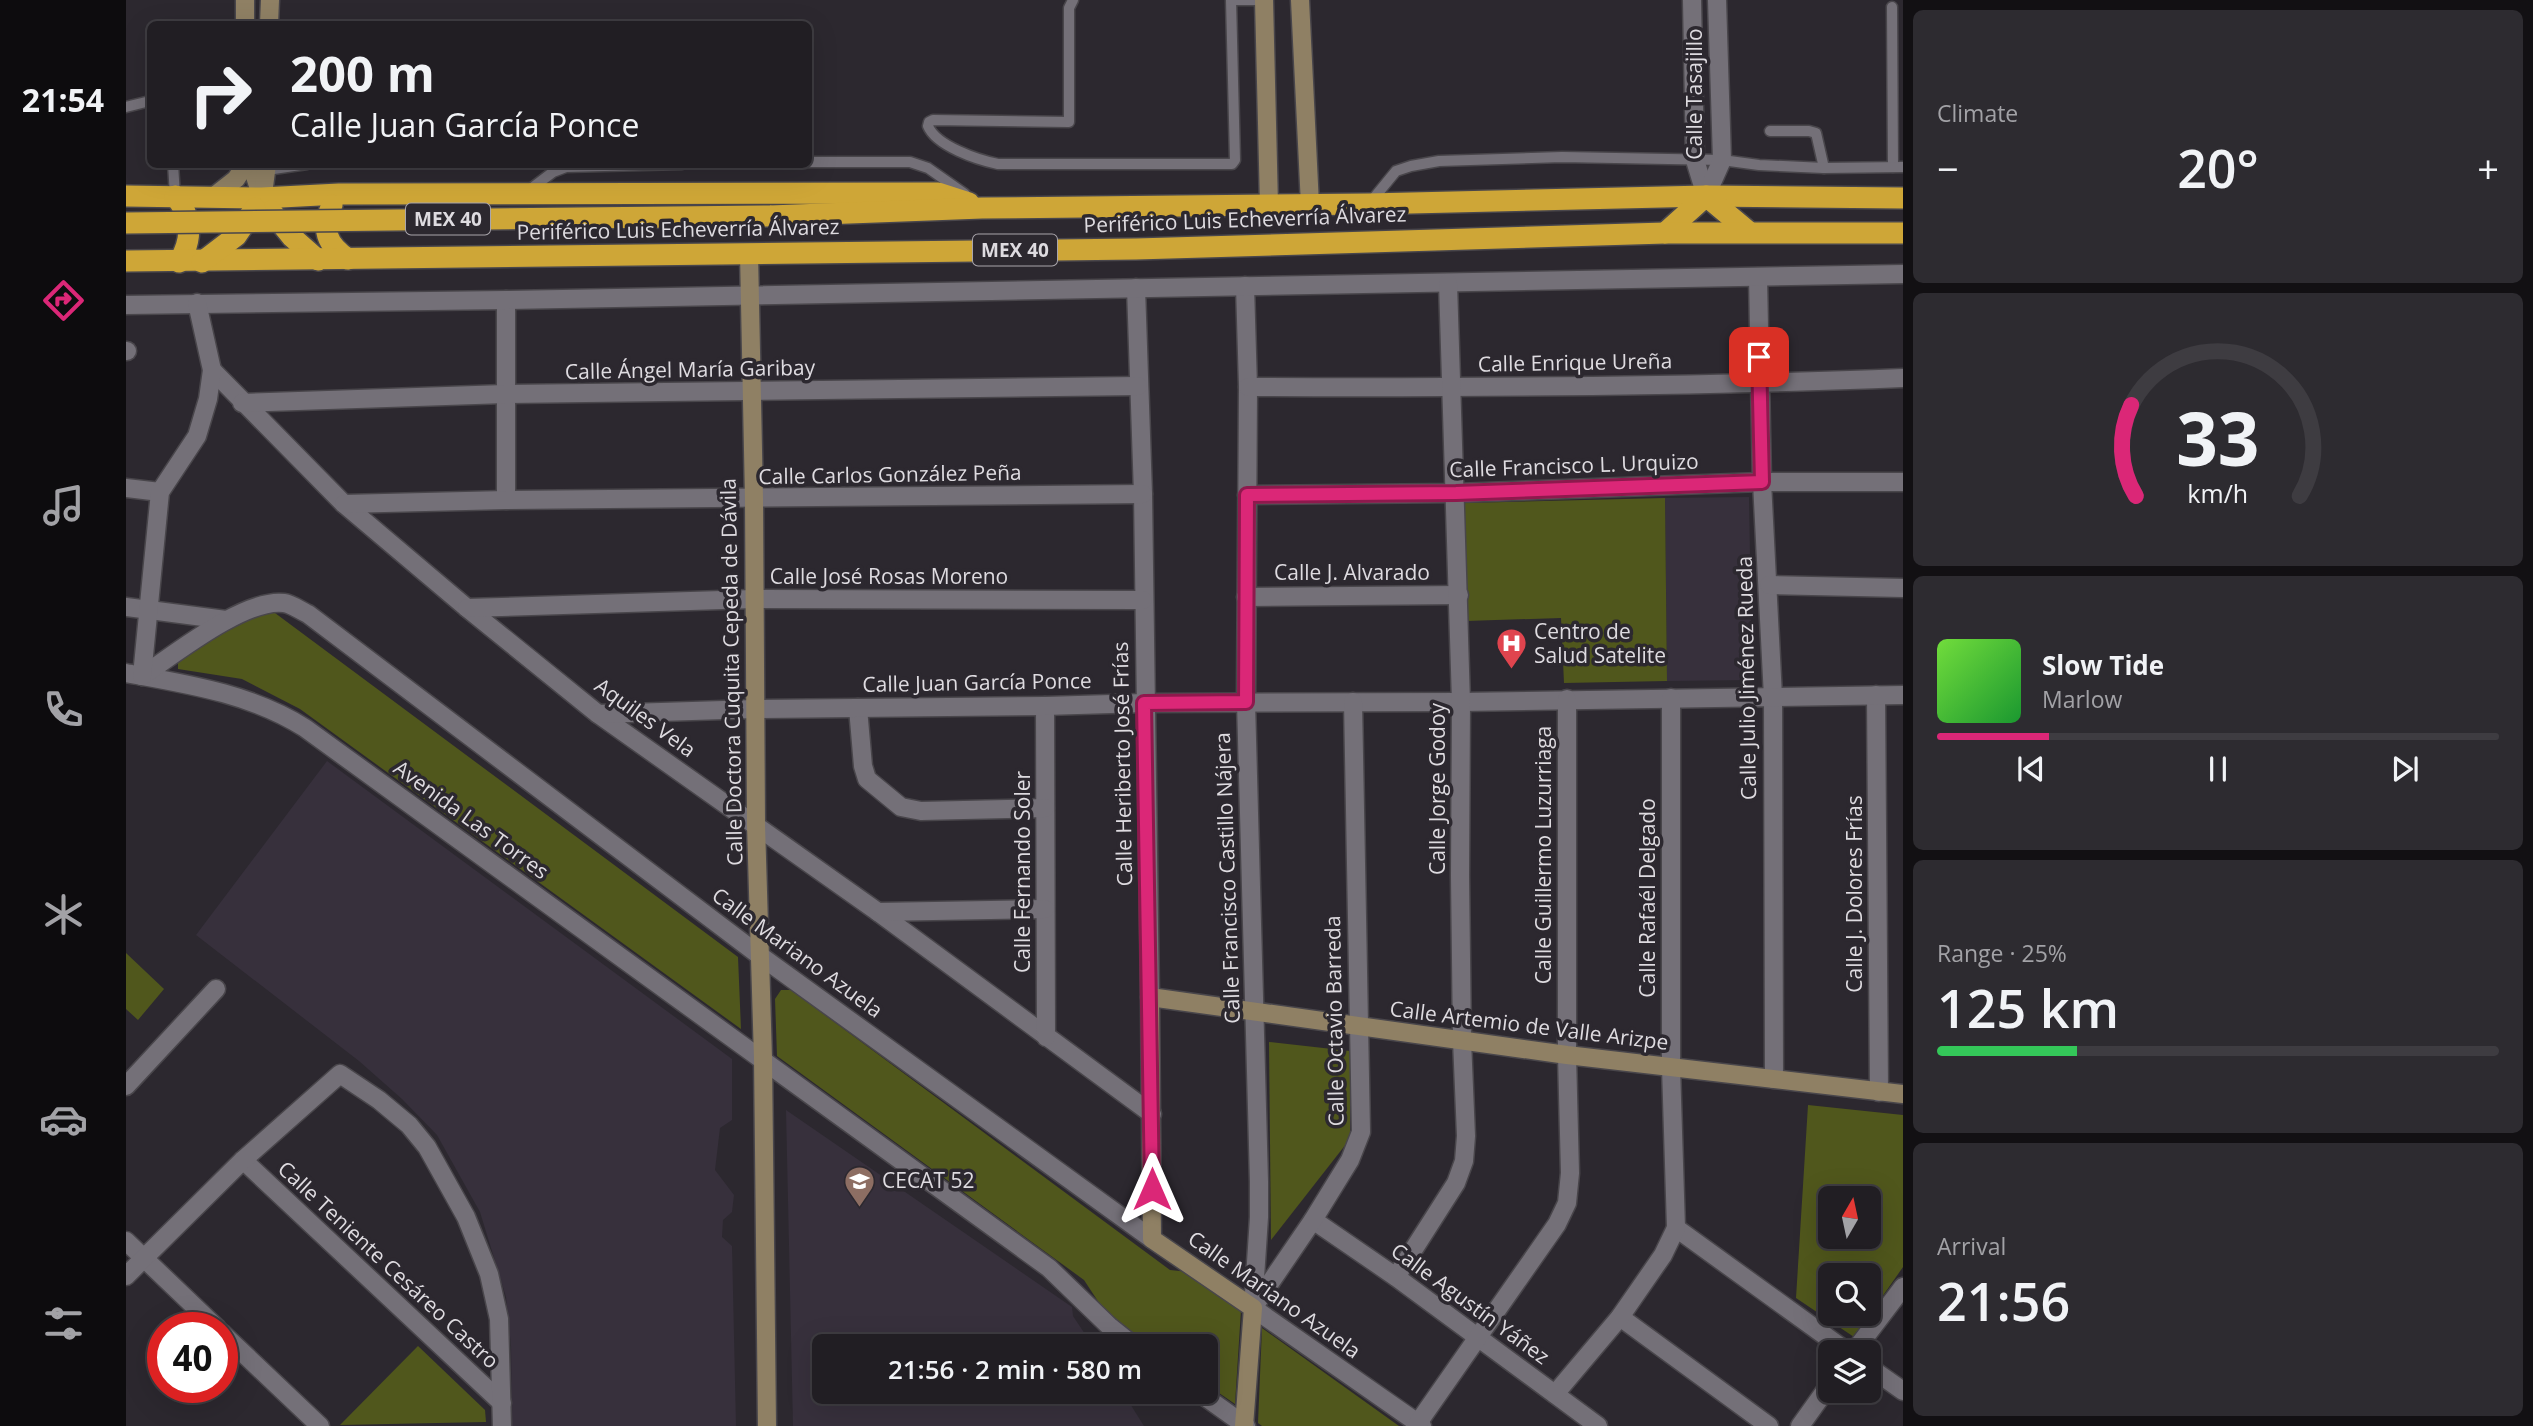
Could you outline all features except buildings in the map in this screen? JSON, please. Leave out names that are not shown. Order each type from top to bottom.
[{"type":"highway","points":[[126,197],[938,193],[982,208]]},
{"type":"highway","points":[[339,194],[327,216],[326,228],[328,240],[335,250],[348,259]]},
{"type":"highway","points":[[175,196],[185,211],[189,228],[187,246],[178,261]]},
{"type":"highway","name":"Periférico Luis Echeverría Álvarez","points":[[126,223],[770,216],[982,208],[1706,197],[1903,198]]},
{"type":"highway","points":[[1665,233],[1706,197],[1749,232]]},
{"type":"highway","points":[[262,198],[287,231],[318,260]]},
{"type":"highway","points":[[202,262],[236,236],[262,198]]},
{"type":"highway","name":"Periférico Luis Echeverría Álvarez","points":[[126,261],[1136,249],[1665,233],[1903,233]]},
{"type":"street","points":[[244,0],[245,21]]},
{"type":"street","points":[[269,21],[270,0]]},
{"type":"street","points":[[1265,0],[1269,205]]},
{"type":"street","points":[[1300,0],[1310,205]]},
{"type":"street","name":"Calle Tasajillo","points":[[1692,0],[1695,160],[1706,197]]},
{"type":"street","name":"Calle Tasajillo","points":[[1706,197],[1722,160],[1717,0]]},
{"type":"street","points":[[213,197],[255,168]]},
{"type":"street","points":[[258,168],[262,198]]},
{"type":"street","name":"Calle Doctora Cuquita Cepeda de Dávila","points":[[749,253],[767,1426]]},
{"type":"street","points":[[126,304],[506,300],[1903,274]]},
{"type":"street","name":"Calle Julio Jiménez Rueda","points":[[1758,277],[1762,482],[1773,697],[1774,1079]]},
{"type":"street","name":"Calle Jorge Godoy","points":[[1396,1276],[1456,1183],[1464,1161],[1466,1136],[1462,1041],[1459,595],[1448,283]]},
{"type":"street","name":"Calle Francisco Castillo Nájera","points":[[1245,286],[1248,387],[1246,702],[1259,1217],[1245,1426]]},
{"type":"street","name":"Calle Heriberto José Frías","points":[[1136,288],[1143,494],[1152,1239]]},
{"type":"street","points":[[506,300],[506,500]]},
{"type":"street","points":[[134,674],[148,609],[159,492],[187,454],[197,436],[206,409],[212,370],[197,303]]},
{"type":"street","name":"Aquiles Vela","points":[[212,370],[344,504],[598,714],[878,912],[1152,1114]]},
{"type":"street","name":"Calle Enrique Ureña","points":[[1248,387],[1452,388],[1759,384],[1903,378]]},
{"type":"street","name":"Calle Ángel María Garibay","points":[[243,403],[505,394],[1138,386]]},
{"type":"street","name":"Calle Francisco L. Urquizo","points":[[1247,495],[1456,493],[1762,482],[1903,482]]},
{"type":"street","points":[[126,488],[159,492]]},
{"type":"street","name":"Calle Carlos González Peña","points":[[344,504],[1143,494]]},
{"type":"street","points":[[1769,585],[1903,587]]},
{"type":"street","name":"Calle J. Alvarado","points":[[1246,597],[1459,595]]},
{"type":"street","name":"Calle José Rosas Moreno","points":[[467,608],[754,599],[1143,600]]},
{"type":"street","name":"Calle Mariano Azuela","points":[[134,674],[258,604],[285,603],[308,614],[759,955],[1152,1239],[1419,1425]]},
{"type":"street","points":[[126,607],[226,620]]},
{"type":"street","name":"Avenida Las Torres","points":[[134,674],[237,697],[265,705],[285,715],[763,1058],[1049,1268],[1119,1334]]},
{"type":"street","name":"Calle J. Dolores Frías","points":[[1876,695],[1879,1092]]},
{"type":"street","name":"Calle Juan García Ponce","points":[[598,714],[1144,703],[1461,702],[1903,695]]},
{"type":"street","name":"Calle Rafaél Delgado","points":[[1555,1394],[1620,1317],[1663,1255],[1676,1228],[1671,1067],[1671,698]]},
{"type":"street","name":"Calle Guillermo Luzurriaga","points":[[1419,1425],[1476,1337],[1557,1224],[1567,1203],[1570,1173],[1567,1055],[1567,699]]},
{"type":"street","name":"Calle Octavio Barreda","points":[[1253,1308],[1350,1160],[1361,1132],[1353,702]]},
{"type":"street","name":"Calle Fernando Soler","points":[[1045,706],[1046,1037]]},
{"type":"street","points":[[858,708],[864,773],[872,785],[901,807],[921,811],[1045,808]]},
{"type":"street","points":[[878,912],[1045,909]]},
{"type":"street","points":[[126,1086],[216,989]]},
{"type":"street","name":"Calle Artemio de Valle Arizpe","points":[[1150,997],[1567,1055],[1903,1094]]},
{"type":"street","points":[[126,1058],[139,1071]]},
{"type":"street","points":[[126,1276],[243,1160],[340,1074],[379,1100],[409,1125],[427,1147],[466,1217],[489,1274],[499,1319],[502,1426]]},
{"type":"street","name":"Calle Teniente Cesáreo Castro","points":[[243,1160],[502,1403]]},
{"type":"street","name":"Calle Agustín Yáñez","points":[[1313,1220],[1396,1276],[1598,1426]]},
{"type":"street","points":[[1676,1228],[1833,1340]]},
{"type":"street","points":[[126,1241],[200,1312]]},
{"type":"street","points":[[1861,1340],[1903,1287]]},
{"type":"street","points":[[1620,1317],[1769,1426]]},
{"type":"street","points":[[238,1348],[320,1426]]},
{"type":"street","points":[[1881,1375],[1903,1391]]},
{"type":"street","points":[[1800,1426],[1818,1401]]},
{"type":"street","points":[[1215,1404],[1245,1426]]},
{"type":"lane","points":[[1073,0],[1069,8],[1069,122],[933,120],[928,126],[936,139],[976,158],[998,164],[1232,164],[1235,160],[1236,124],[1232,0],[1265,0]]},
{"type":"lane","points":[[1369,204],[1396,172],[1439,161],[1562,157],[1722,160],[1824,168],[1898,167],[1892,7]]},
{"type":"lane","points":[[126,107],[147,102]]},
{"type":"lane","points":[[1770,131],[1816,133],[1824,168]]},
{"type":"lane","points":[[812,162],[910,162],[928,168],[982,208]]},
{"type":"lane","points":[[173,168],[175,196]]},
{"type":"lane","points":[[523,195],[553,172],[563,168]]},
{"type":"shaded area","points":[[1749,497],[1752,680],[1667,681],[1665,498]]},
{"type":"shaded area","points":[[327,761],[732,1059],[732,1120],[720,1128],[715,1170],[734,1195],[732,1212],[723,1220],[722,1237],[732,1246],[736,1426],[512,1426],[511,1346],[506,1297],[480,1212],[437,1135],[359,1061],[196,935]]},
{"type":"shaded area","name":"CECAT 52","points":[[786,1110],[1072,1307],[1073,1316],[1085,1334],[812,1334],[812,1404],[1130,1404],[1144,1426],[793,1426]]},
{"type":"green space","points":[[1665,498],[1667,681],[1564,683],[1561,618],[1466,621],[1464,503]]},
{"type":"green space","points":[[260,609],[275,613],[738,957],[741,1029],[300,709],[242,679],[178,669],[178,660]]},
{"type":"green space","points":[[126,953],[164,989],[138,1020],[126,1009]]},
{"type":"green space","points":[[781,990],[791,990],[1170,1270],[1189,1272],[1241,1310],[1235,1404],[1218,1392],[1218,1334],[1134,1334],[1107,1315],[1084,1280],[777,1056],[775,999]]},
{"type":"green space","points":[[1269,1042],[1350,1051],[1350,1139],[1271,1240]]},
{"type":"green space","points":[[1808,1105],[1903,1115],[1903,1267],[1881,1298],[1881,1263],[1818,1263],[1818,1313],[1796,1298]]},
{"type":"green space","points":[[1838,1326],[1862,1326],[1854,1337]]},
{"type":"green space","points":[[1262,1328],[1399,1426],[1262,1426],[1258,1423]]},
{"type":"green space","points":[[418,1346],[485,1410],[486,1422],[340,1425]]},
{"type":"place","name":"Centro de Salud Satelite","points":[[1511,671]]},
{"type":"place","name":"CECAT 52","points":[[859,1208]]},
{"type":"route","points":[[1152,1189],[1144,703],[1246,702],[1247,495],[1456,493],[1762,482],[1759,357]]}]
